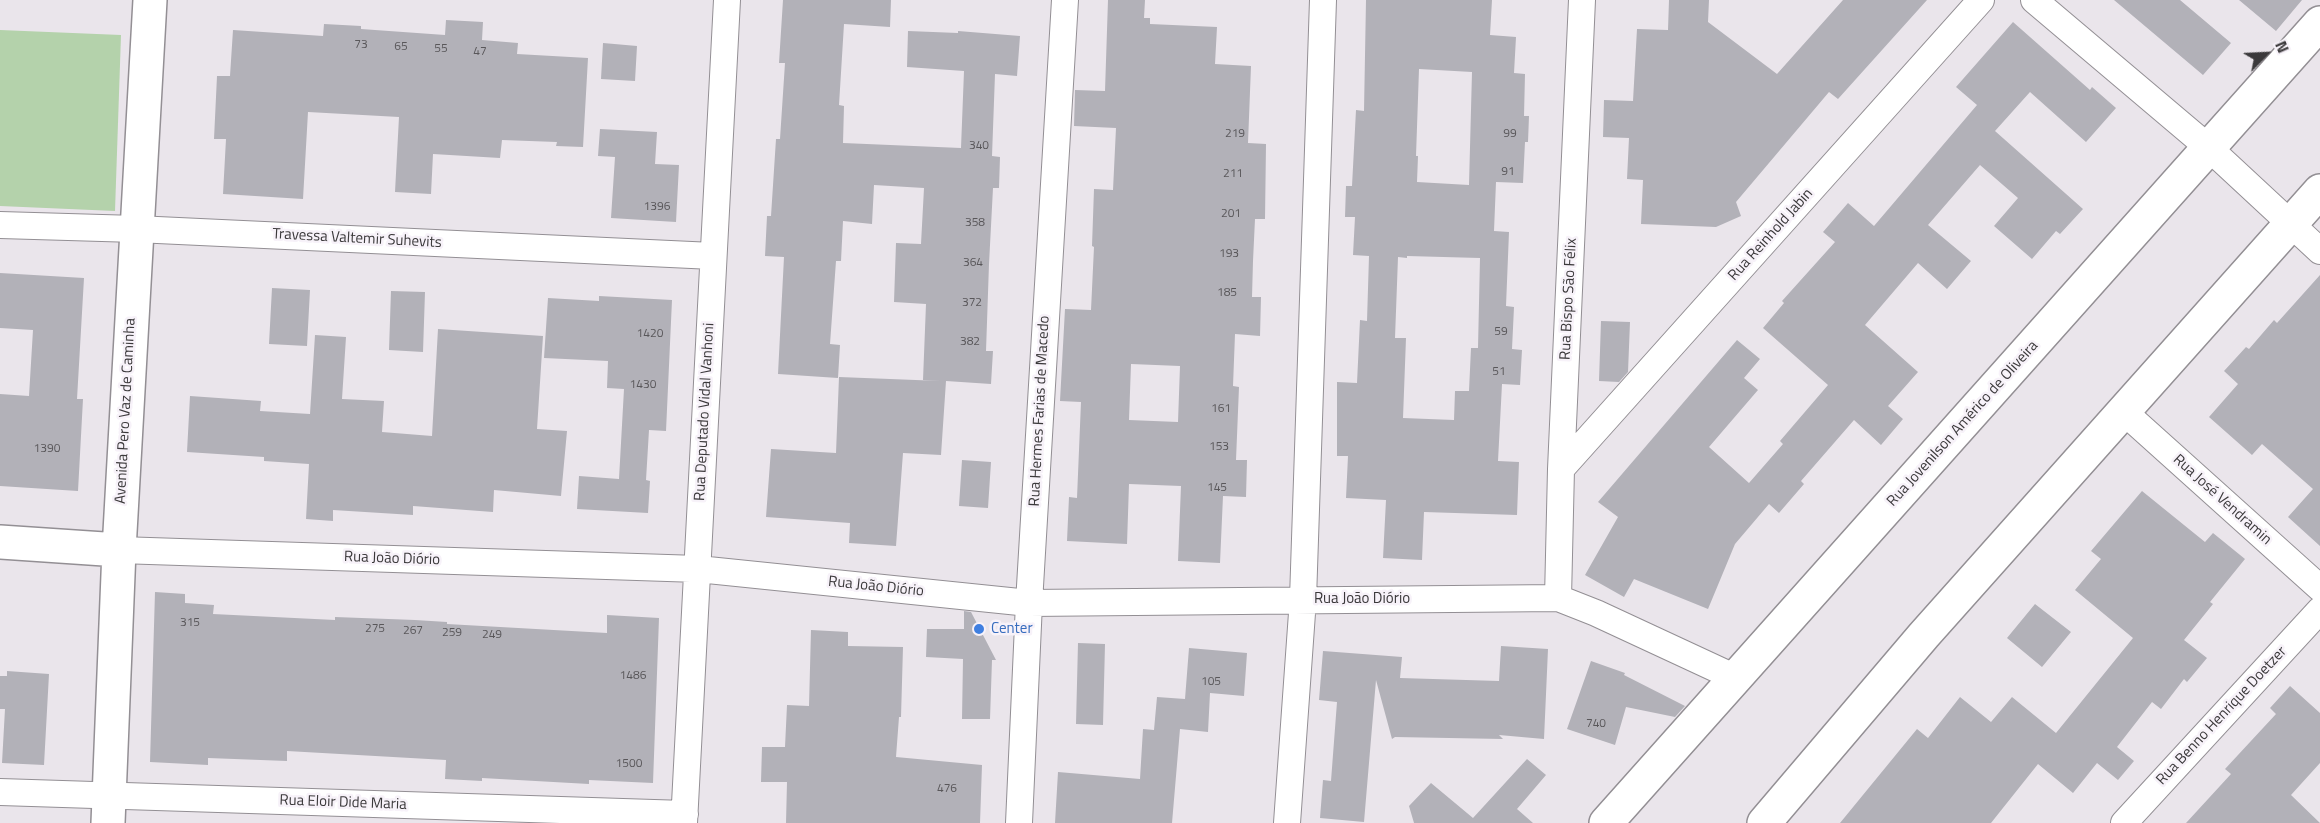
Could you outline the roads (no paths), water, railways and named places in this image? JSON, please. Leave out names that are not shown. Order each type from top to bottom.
[{"type":"main road","name":"Avenida Pero Vaz de Caminha","points":[[108,809],[119,550],[150,0]]},
{"type":"main road","name":"Rua Jovenilson Américo de Oliveira","points":[[1606,823],[2320,23]]},
{"type":"main road","points":[[1764,823],[1924,634],[2320,191]]},
{"type":"main road","name":"Rua João Diório","points":[[0,542],[119,550]]},
{"type":"street","name":"Rua Deputado Vidal Vanhoni","points":[[685,818],[726,0]]},
{"type":"street","name":"Rua Hermes Farias de Macedo","points":[[1019,823],[1029,603],[1065,0]]},
{"type":"street","points":[[1287,823],[1303,599],[1323,0]]},
{"type":"street","name":"Rua Bispo São Félix","points":[[1558,598],[1561,469],[1582,0]]},
{"type":"street","name":"Rua Reinhold Jabin","points":[[1561,469],[1981,0]]},
{"type":"street","points":[[2034,0],[2209,148],[2320,251]]},
{"type":"street","name":"Travessa Valtemir Suhevits","points":[[0,225],[136,229],[713,256]]},
{"type":"street","name":"Rua José Vendramin","points":[[2123,411],[2320,588]]},
{"type":"street","name":"Rua João Diório","points":[[119,550],[698,569],[1029,603],[1558,598],[1596,613],[1736,678]]},
{"type":"street","name":"Rua Benno Henrique Doetzer","points":[[2124,823],[2320,610]]},
{"type":"street","name":"Rua Eloir Dide Maria","points":[[0,792],[108,809],[685,818]]},
{"type":"place","name":"Center","points":[[979,629]]}]
